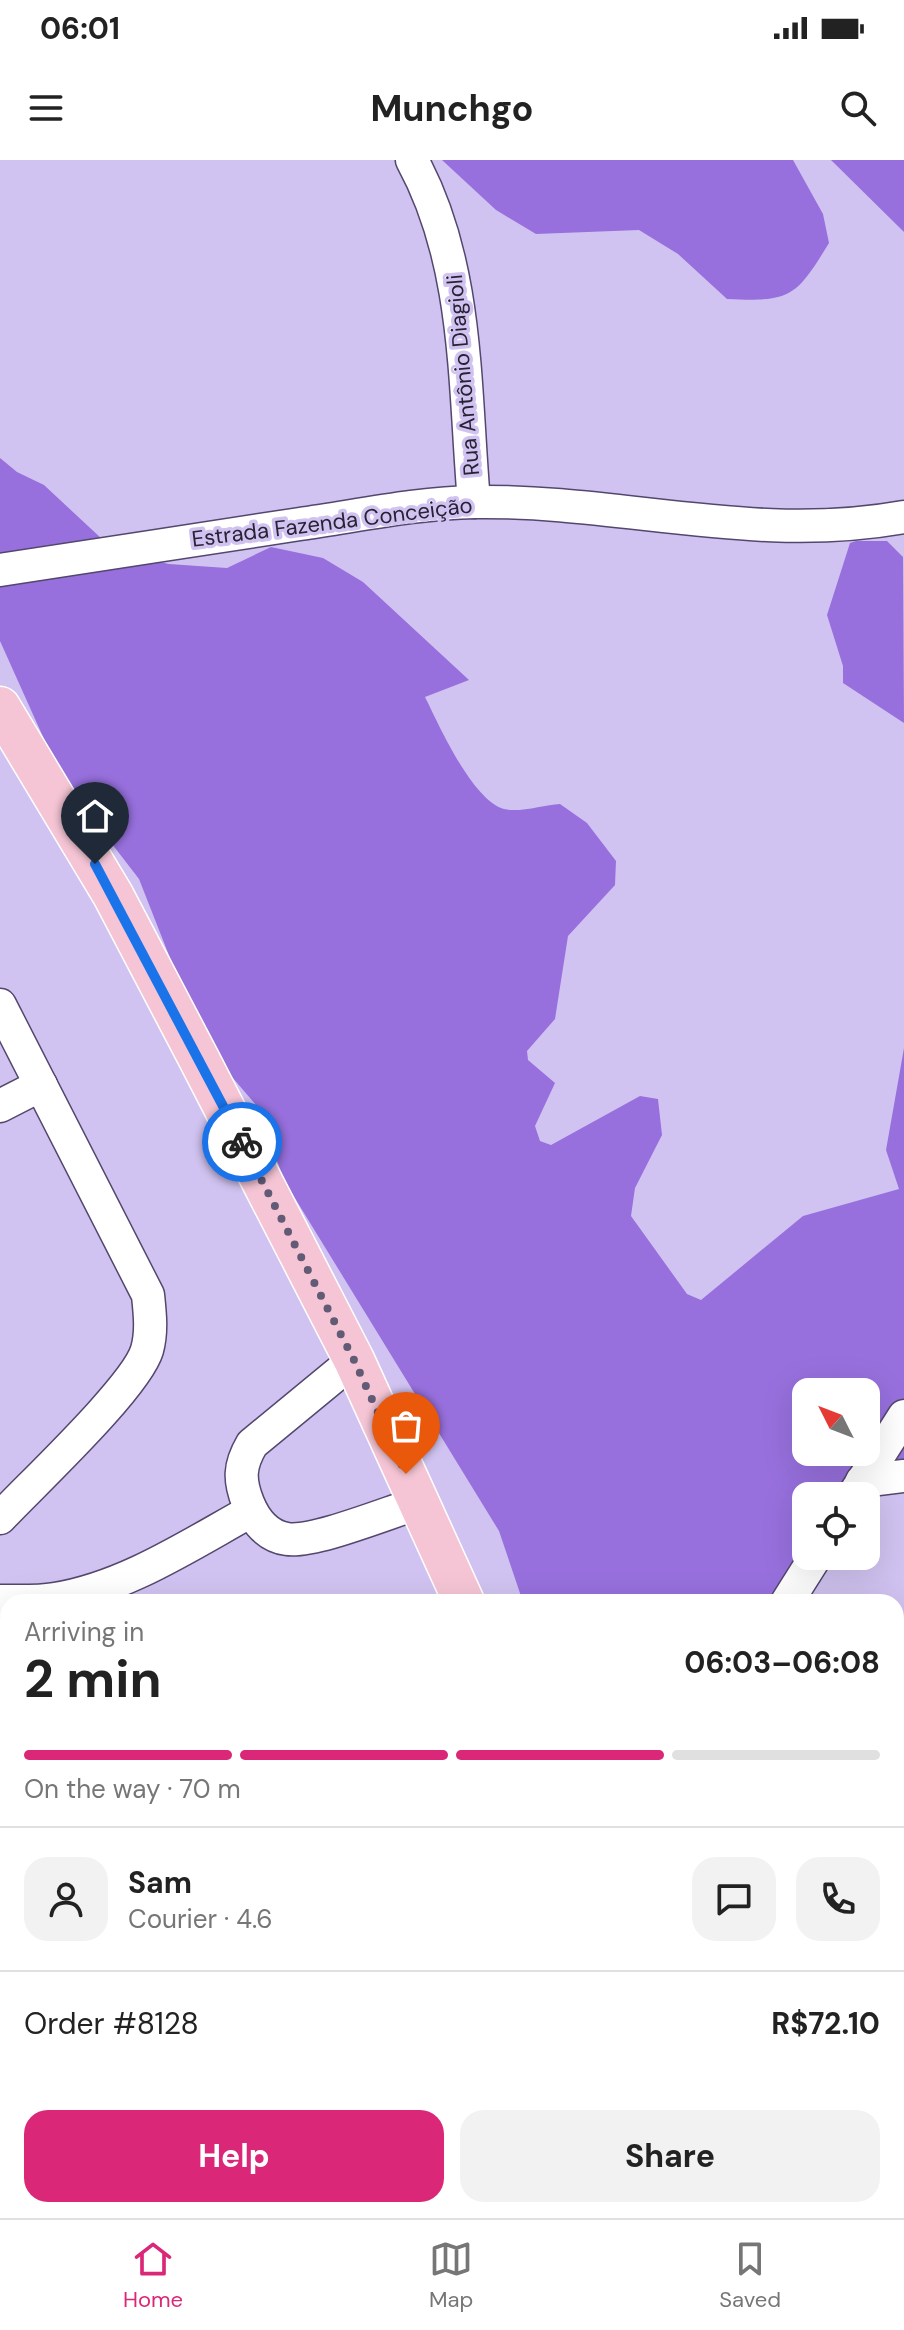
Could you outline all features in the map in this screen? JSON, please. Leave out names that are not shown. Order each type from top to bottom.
[{"type":"main road","points":[[0,707],[113,895],[354,1360],[460,1594]]},
{"type":"street","name":"Rua Antônio Diagioli","points":[[412,160],[424,181],[455,271],[474,502]]},
{"type":"street","name":"Estrada Fazenda Conceição","points":[[0,570],[369,514],[474,502],[567,507],[704,522],[823,528],[904,517]]},
{"type":"street","points":[[0,1005],[148,1295],[151,1328],[146,1354],[113,1399],[0,1518]]},
{"type":"street","points":[[0,1106],[41,1085]]},
{"type":"street","points":[[354,1360],[285,1413],[252,1444],[240,1473],[251,1511],[263,1528],[289,1540],[419,1503]]},
{"type":"street","points":[[862,1482],[904,1416]]},
{"type":"street","points":[[880,1483],[904,1476]]},
{"type":"street","points":[[74,1594],[149,1566],[251,1511]]},
{"type":"street","points":[[792,1594],[807,1570]]},
{"type":"shaded area","points":[[442,160],[793,160],[823,214],[829,243],[808,275],[790,292],[765,299],[727,299],[678,254],[639,230],[536,234],[496,210]]},
{"type":"shaded area","points":[[831,160],[904,160],[904,232]]},
{"type":"shaded area","points":[[0,458],[17,472],[44,485],[117,553],[169,564],[227,568],[271,547],[323,558],[363,582],[469,680],[425,697],[458,760],[480,792],[492,803],[510,810],[560,804],[587,823],[616,861],[615,885],[568,936],[555,1019],[527,1051],[528,1060],[555,1083],[535,1126],[540,1141],[551,1145],[640,1096],[658,1099],[662,1135],[635,1188],[631,1216],[687,1294],[701,1300],[803,1216],[899,1189],[886,1150],[904,1048],[904,1459],[874,1482],[792,1482],[792,1570],[801,1570],[792,1594],[520,1594],[499,1531],[285,1182],[256,1105],[220,1063],[192,1014],[139,879],[62,779],[0,641]]},
{"type":"shaded area","points":[[887,541],[903,557],[904,723],[843,683],[843,666],[827,615],[850,543]]},
{"type":"way so far","points":[[242,1142],[354,1360],[406,1474]]},
{"type":"route","points":[[95,864],[242,1142]]}]
